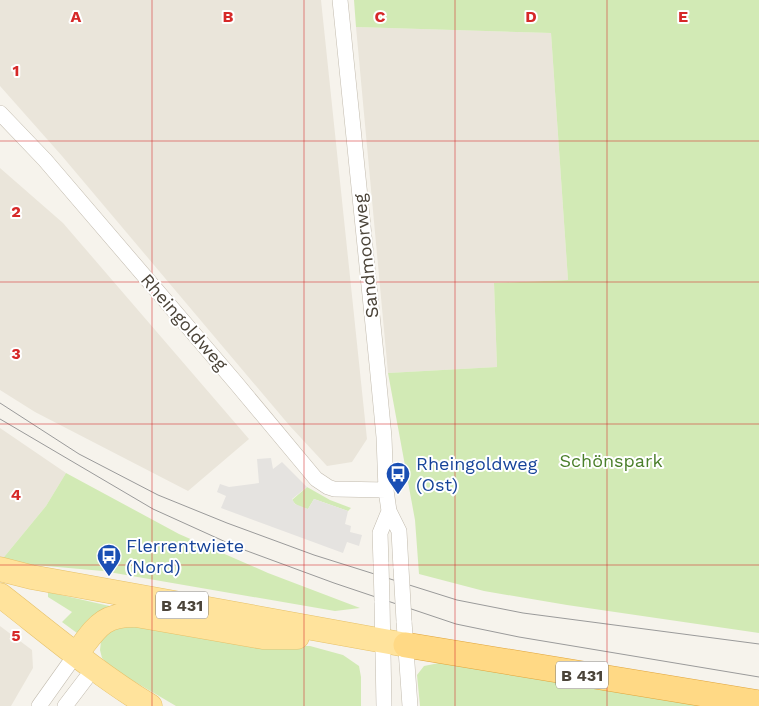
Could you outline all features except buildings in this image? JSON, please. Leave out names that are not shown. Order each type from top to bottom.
[{"type":"highway","name":"B 431","points":[[395,643],[759,703]]},
{"type":"main road","name":"B 431","points":[[0,569],[39,579],[395,643]]},
{"type":"main road","points":[[0,595],[85,661],[127,692],[150,706]]},
{"type":"main road","points":[[85,661],[102,623],[116,616],[136,615],[263,637],[289,638],[333,632]]},
{"type":"street","name":"Sandmoorweg","points":[[340,0],[378,373],[386,490],[389,512],[399,531],[404,621],[395,643]]},
{"type":"street","name":"Rheingoldweg","points":[[0,113],[45,160],[316,479],[334,489],[386,490]]},
{"type":"street","name":"Sandmoorweg","points":[[389,512],[380,532],[382,615],[395,643]]},
{"type":"street","points":[[384,706],[395,643]]},
{"type":"street","points":[[395,643],[410,706]]},
{"type":"street","points":[[39,706],[85,661]]},
{"type":"street","points":[[65,706],[85,661]]},
{"type":"shaded area","points":[[0,0],[321,0],[367,439],[352,462],[327,466],[289,425],[62,156],[0,86]]},
{"type":"shaded area","points":[[356,27],[551,33],[568,280],[494,283],[497,367],[388,373]]},
{"type":"shaded area","points":[[0,168],[63,223],[249,439],[188,491],[35,412],[0,390]]},
{"type":"shaded area","points":[[0,428],[66,473],[46,506],[0,562]]},
{"type":"shaded area","points":[[271,458],[273,469],[282,462],[307,487],[292,499],[295,504],[308,509],[314,499],[348,511],[345,524],[351,526],[350,532],[362,535],[359,546],[347,542],[343,553],[221,508],[226,496],[217,492],[220,484],[229,487],[259,483],[257,459]]},
{"type":"shaded area","points":[[0,626],[32,650],[33,668],[11,706],[0,706]]},
{"type":"green space","name":"Schönspark","points":[[354,0],[759,0],[759,633],[484,591],[419,574],[415,520],[388,373],[497,367],[494,283],[568,280],[551,33],[356,27]]},
{"type":"green space","points":[[66,473],[179,534],[268,573],[360,608],[335,611],[103,571],[0,562],[46,506]]},
{"type":"green space","points":[[307,487],[330,500],[351,508],[348,511],[314,499],[308,509],[295,504],[292,500]]},
{"type":"green space","points":[[48,592],[114,607],[81,636],[62,622],[72,612],[48,597]]},
{"type":"green space","points":[[118,621],[264,645],[310,646],[343,655],[359,666],[361,706],[176,706],[113,669],[102,658],[100,650],[101,641]]},
{"type":"green space","points":[[444,662],[713,706],[420,706],[417,675],[424,666]]},
{"type":"tram line","points":[[0,403],[79,454],[158,495],[314,555],[457,600],[523,613],[759,644]]},
{"type":"tram line","points":[[0,419],[153,509],[239,548],[334,583],[456,624],[519,637],[759,677]]},
{"type":"place","name":"Rheingoldweg (Ost)","points":[[398,495]]},
{"type":"place","name":"Flerrentwiete (Nord)","points":[[109,577]]}]
